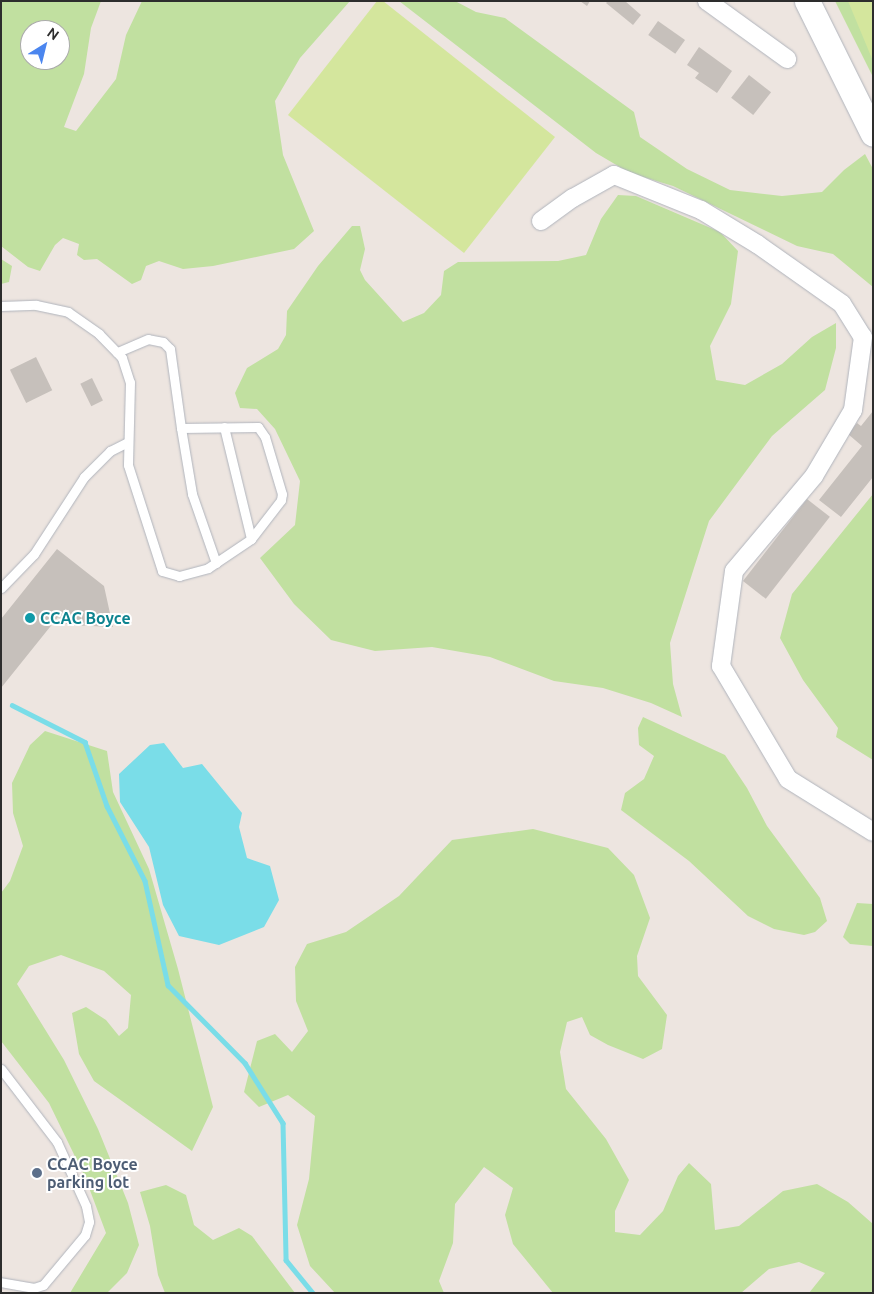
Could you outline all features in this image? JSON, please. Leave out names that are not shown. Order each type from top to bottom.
[{"type":"street","points":[[707,1],[786,60]]},
{"type":"street","points":[[807,1],[873,134]]},
{"type":"street","points":[[540,221],[573,198],[614,176],[701,210],[758,244],[842,304],[863,337],[853,410],[814,476],[734,572],[722,666],[788,779],[873,832]]},
{"type":"lane","points":[[1,306],[36,305],[68,312],[99,334],[122,358],[130,382],[128,466],[162,570],[179,576],[216,562],[251,539],[282,494],[265,437],[258,427],[181,428]]},
{"type":"lane","points":[[117,352],[148,339],[163,342],[170,349],[192,494],[216,562]]},
{"type":"lane","points":[[224,428],[251,539]]},
{"type":"lane","points":[[1,588],[34,554],[84,477],[110,451],[128,442]]},
{"type":"lane","points":[[1,1069],[57,1142],[86,1206],[89,1222],[85,1235],[43,1285],[34,1288],[1,1282]]},
{"type":"green space","points":[[1,1],[101,1],[91,28],[84,74],[64,127],[76,131],[116,79],[126,35],[142,1],[350,1],[300,58],[275,101],[283,155],[314,231],[294,249],[213,266],[183,269],[159,261],[146,266],[141,280],[132,284],[97,259],[84,260],[77,255],[79,244],[63,238],[55,245],[40,271],[28,267],[1,246]]},
{"type":"green space","points":[[377,1],[383,1],[555,137],[464,253],[288,115]]},
{"type":"green space","points":[[399,1],[455,1],[476,12],[505,18],[634,112],[640,137],[687,169],[730,190],[782,196],[822,192],[844,170],[865,154],[873,169],[873,287],[833,254],[797,246],[673,186],[630,173],[596,153]]},
{"type":"green space","points":[[835,1],[873,1],[873,77]]},
{"type":"green space","points":[[848,1],[873,1],[873,61]]},
{"type":"green space","points":[[618,195],[636,196],[720,232],[738,251],[731,304],[710,346],[716,380],[745,385],[782,364],[812,337],[836,323],[836,348],[825,390],[772,436],[709,521],[670,643],[673,684],[682,717],[651,703],[603,688],[554,681],[490,657],[432,647],[375,651],[331,640],[294,604],[260,558],[295,525],[300,481],[275,429],[257,409],[240,408],[235,393],[247,368],[278,349],[286,335],[287,311],[318,266],[352,226],[360,226],[365,249],[360,270],[365,280],[403,322],[424,313],[441,295],[444,271],[458,262],[558,261],[586,255],[601,219]]},
{"type":"green space","points":[[1,259],[12,266],[9,282],[1,284]]},
{"type":"green space","points":[[873,494],[873,760],[836,737],[838,728],[803,680],[780,638],[792,594]]},
{"type":"green space","points":[[643,717],[725,755],[747,788],[767,826],[820,898],[827,921],[815,932],[804,935],[774,929],[748,916],[689,861],[621,810],[625,793],[644,779],[654,756],[639,745],[638,728]]},
{"type":"green space","points":[[45,731],[107,751],[113,792],[149,869],[178,969],[213,1107],[192,1151],[94,1081],[79,1054],[72,1013],[86,1007],[106,1020],[119,1036],[128,1028],[131,995],[104,971],[61,955],[29,966],[17,984],[64,1060],[98,1129],[128,1203],[139,1245],[127,1273],[107,1293],[70,1293],[106,1233],[85,1177],[49,1103],[1,1041],[1,893],[10,881],[23,846],[13,813],[12,783],[30,745]]},
{"type":"green space","points":[[533,829],[608,848],[634,875],[650,918],[637,956],[638,976],[667,1015],[662,1049],[643,1059],[608,1045],[590,1035],[582,1017],[567,1022],[560,1052],[566,1089],[606,1139],[629,1180],[615,1211],[615,1232],[640,1235],[663,1211],[678,1176],[689,1163],[711,1184],[715,1230],[739,1226],[783,1191],[817,1184],[848,1202],[873,1224],[873,1293],[809,1293],[825,1273],[799,1262],[769,1269],[741,1293],[553,1293],[513,1244],[505,1215],[513,1188],[484,1167],[455,1204],[453,1243],[439,1281],[444,1293],[335,1293],[310,1266],[297,1225],[309,1179],[315,1116],[288,1095],[259,1107],[244,1092],[257,1041],[275,1034],[292,1052],[308,1031],[296,1001],[295,967],[307,944],[346,932],[399,896],[452,840]]},
{"type":"green space","points":[[857,903],[873,904],[873,946],[850,944],[843,937]]},
{"type":"green space","points":[[166,1185],[186,1195],[194,1225],[213,1240],[239,1228],[252,1236],[295,1293],[165,1293],[158,1275],[150,1226],[140,1192]]},
{"type":"water","points":[[164,743],[183,768],[202,764],[242,813],[239,827],[247,858],[270,866],[279,900],[264,927],[219,945],[179,936],[163,905],[149,847],[120,802],[119,774],[150,745]]},
{"type":"building","points":[[580,1],[590,1],[587,6]]},
{"type":"building","points":[[608,1],[625,1],[641,15],[633,25],[606,3]]},
{"type":"building","points":[[658,21],[685,40],[675,54],[648,35]]},
{"type":"building","points":[[699,47],[732,71],[717,93],[695,78],[699,73],[687,65]]},
{"type":"building","points":[[749,75],[771,92],[753,115],[731,98]]},
{"type":"building","points":[[36,357],[52,390],[26,403],[10,370]]},
{"type":"building","points":[[92,378],[103,400],[91,406],[80,384]]},
{"type":"building","points":[[873,411],[873,477],[841,517],[819,500],[862,446],[848,434],[857,423],[861,426]]},
{"type":"building","points":[[807,499],[830,517],[766,599],[743,581]]},
{"type":"building","name":"CCAC Boyce","points":[[57,549],[104,586],[113,627],[68,625],[58,617],[1,688],[1,619]]},
{"type":"waterway","points":[[12,705],[85,742],[107,806],[145,881],[168,985],[245,1063],[283,1123],[286,1260],[313,1293]]},
{"type":"place","name":"CCAC Boyce","points":[[30,618]]},
{"type":"place","name":"CCAC Boyce parking lot","points":[[37,1173]]}]
